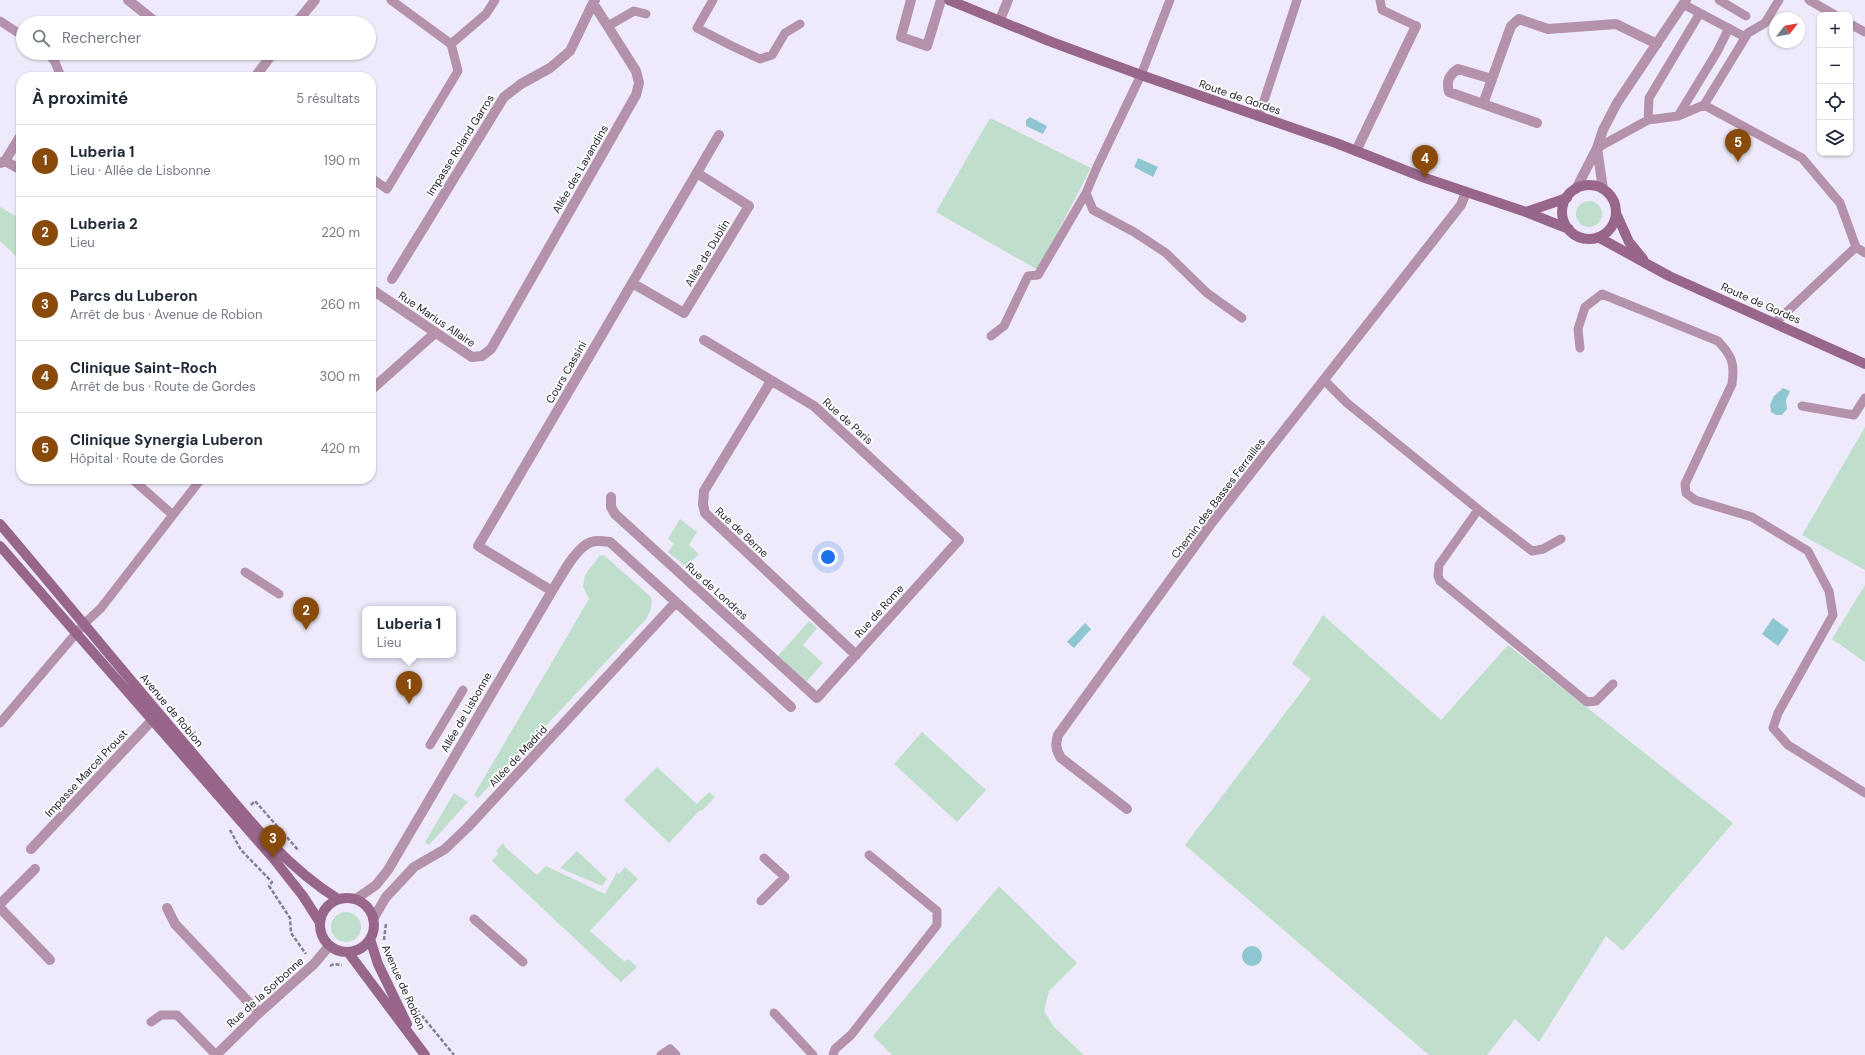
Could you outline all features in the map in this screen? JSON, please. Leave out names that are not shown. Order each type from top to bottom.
[{"type":"main road","name":"Route de Gordes","points":[[949,0],[1049,41],[1141,75],[1259,116],[1466,192],[1526,212],[1569,229]]},
{"type":"main road","points":[[1590,186],[1604,189],[1612,199],[1616,212],[1615,220],[1611,228],[1606,234],[1598,237],[1579,237],[1569,229],[1564,222],[1564,205],[1567,198],[1576,189],[1590,186]]},
{"type":"main road","points":[[1526,212],[1567,198]]},
{"type":"main road","name":"Route de Gordes","points":[[1616,212],[1629,242],[1647,264]]},
{"type":"main road","name":"Route de Gordes","points":[[1598,237],[1669,276],[1776,322],[1865,364]]},
{"type":"main road","name":"Avenue de Robion","points":[[0,524],[84,624],[155,717]]},
{"type":"main road","name":"Avenue de Robion","points":[[0,546],[76,634],[155,717],[241,814],[295,867],[316,885],[338,898]]},
{"type":"main road","name":"Avenue de Robion","points":[[241,814],[303,896],[319,921]]},
{"type":"main road","points":[[347,897],[356,899],[364,903],[370,910],[374,929],[370,939],[364,946],[356,950],[341,952],[329,946],[323,939],[319,921],[323,911],[329,903],[338,898],[347,897]]},
{"type":"main road","name":"Avenue de Robion","points":[[370,939],[378,964],[416,1044]]},
{"type":"main road","name":"Avenue de Robion","points":[[348,952],[425,1055]]},
{"type":"street","points":[[128,0],[148,16]]},
{"type":"street","points":[[302,16],[315,0]]},
{"type":"street","points":[[911,0],[901,37],[928,46],[941,0]]},
{"type":"street","points":[[1000,20],[1008,0]]},
{"type":"street","name":"Allée des Lavandins","points":[[491,349],[636,95],[638,83],[636,71],[594,2]]},
{"type":"street","name":"Impasse Roland Garros","points":[[392,279],[504,97],[521,84],[550,68],[570,51],[594,2]]},
{"type":"street","points":[[1576,189],[1597,148],[1603,130],[1617,103],[1685,2]]},
{"type":"street","points":[[1483,104],[1511,26],[1519,19],[1548,29],[1616,24],[1657,44]]},
{"type":"street","points":[[1356,151],[1416,26]]},
{"type":"street","points":[[259,72],[268,60]]},
{"type":"street","points":[[1492,79],[1458,68],[1451,74],[1447,84],[1449,92],[1537,123]]},
{"type":"street","name":"Cours Cassini","points":[[552,591],[478,546],[719,135]]},
{"type":"street","points":[[16,142],[2,162],[16,168]]},
{"type":"street","points":[[1597,148],[1604,189]]},
{"type":"street","name":"Allée de Dublin","points":[[632,283],[684,313],[749,206],[697,174]]},
{"type":"street","name":"Chemin des Basses Ferrailles","points":[[1127,809],[1061,758],[1057,751],[1056,743],[1058,735],[1210,525],[1461,205],[1466,192]]},
{"type":"street","name":"Rue Marius Allaire","points":[[376,292],[472,357],[482,356],[491,349]]},
{"type":"street","points":[[376,386],[435,333]]},
{"type":"street","name":"Rue de Paris","points":[[704,340],[814,406],[959,540]]},
{"type":"street","name":"Rue de Berne","points":[[771,381],[704,491],[703,504],[705,514],[856,655]]},
{"type":"street","name":"Rue de Londres","points":[[610,497],[611,507],[615,514],[817,698]]},
{"type":"street","name":"Rue de Rome","points":[[817,698],[959,540]]},
{"type":"street","name":"Allée de Lisbonne","points":[[356,899],[376,885],[388,870],[552,591],[579,550],[590,542],[610,542],[676,602]]},
{"type":"street","points":[[676,602],[791,707]]},
{"type":"street","name":"Allée de Madrid","points":[[373,919],[386,897],[401,881],[414,868],[445,849],[468,827],[676,602]]},
{"type":"street","name":"Impasse Marcel Proust","points":[[30,849],[155,717]]},
{"type":"street","points":[[0,904],[35,869]]},
{"type":"street","points":[[0,908],[50,960]]},
{"type":"street","points":[[167,908],[175,924],[259,1013]]},
{"type":"street","name":"Rue de la Sorbonne","points":[[216,1055],[259,1013],[314,964],[329,946]]},
{"type":"lane","points":[[376,181],[387,189],[458,71],[451,44],[391,0]]},
{"type":"lane","points":[[451,44],[486,14],[495,0]]},
{"type":"lane","points":[[713,0],[697,28],[760,59],[772,55],[785,33],[800,24]]},
{"type":"lane","points":[[991,336],[1004,326],[1028,276],[1038,275],[1086,193],[1141,75],[1170,0]]},
{"type":"lane","points":[[1259,116],[1297,0]]},
{"type":"lane","points":[[1380,0],[1382,10],[1416,26]]},
{"type":"lane","points":[[1719,0],[1746,16]]},
{"type":"lane","points":[[1597,148],[1648,120],[1678,116],[1704,105],[1745,37],[1748,33],[1765,23],[1779,0]]},
{"type":"lane","points":[[1809,0],[1830,12]]},
{"type":"lane","points":[[1685,2],[1700,13],[1745,37]]},
{"type":"lane","points":[[608,26],[634,11],[646,14]]},
{"type":"lane","points":[[1648,120],[1649,98],[1700,13]]},
{"type":"lane","points":[[0,21],[16,31]]},
{"type":"lane","points":[[1853,26],[1865,32]]},
{"type":"lane","points":[[1678,116],[1717,52],[1729,28]]},
{"type":"lane","points":[[53,60],[59,72]]},
{"type":"lane","points":[[1704,105],[1802,158],[1840,203],[1856,247],[1865,253]]},
{"type":"lane","points":[[1086,193],[1093,210],[1134,232],[1166,252],[1207,293],[1242,318]]},
{"type":"lane","points":[[1776,322],[1856,247]]},
{"type":"lane","points":[[1580,348],[1578,329],[1584,307],[1602,294],[1718,341],[1730,354],[1734,369],[1732,384],[1685,484],[1686,493],[1695,500],[1752,517],[1808,551],[1829,590],[1833,615],[1778,713],[1773,728],[1788,745],[1865,793]]},
{"type":"lane","points":[[1324,380],[1347,403],[1478,510],[1532,551],[1543,549],[1561,539]]},
{"type":"lane","points":[[1802,406],[1854,414],[1865,398]]},
{"type":"lane","points":[[138,484],[173,515]]},
{"type":"lane","points":[[0,724],[84,624],[101,608],[197,484]]},
{"type":"lane","points":[[1478,510],[1439,565],[1438,576],[1440,581],[1587,702],[1596,701],[1613,684]]},
{"type":"lane","points":[[245,572],[279,594]]},
{"type":"lane","points":[[430,745],[463,690]]},
{"type":"lane","points":[[833,1055],[835,1049],[850,1035],[937,925],[937,911],[869,855]]},
{"type":"lane","points":[[761,901],[785,877],[764,858]]},
{"type":"lane","points":[[474,919],[523,962]]},
{"type":"lane","points":[[774,1013],[813,1055]]},
{"type":"lane","points":[[151,1022],[161,1015],[177,1015],[216,1055]]},
{"type":"lane","points":[[660,1055],[670,1049],[676,1055]]},
{"type":"path","points":[[300,851],[255,801],[228,826],[241,850],[272,882],[269,886],[290,918],[292,933],[314,964],[321,971],[334,964],[342,964],[346,967]]},
{"type":"path","points":[[383,944],[387,921]]},
{"type":"path","points":[[409,1000],[454,1055]]},
{"type":"green space","points":[[990,118],[1091,168],[1038,270],[936,212]]},
{"type":"green space","points":[[1589,201],[1598,205],[1602,214],[1598,223],[1589,227],[1580,223],[1576,214],[1580,205]]},
{"type":"green space","points":[[0,207],[16,216],[16,256],[0,241]]},
{"type":"green space","points":[[1865,427],[1865,570],[1802,535]]},
{"type":"green space","points":[[680,519],[697,532],[689,545],[699,554],[686,567],[668,552],[674,544],[668,539]]},
{"type":"green space","points":[[600,555],[605,556],[651,597],[652,600],[649,614],[646,619],[478,798],[474,795],[589,599],[583,587],[585,575]]},
{"type":"green space","points":[[1865,585],[1865,662],[1832,639]]},
{"type":"green space","points":[[1323,615],[1441,720],[1508,645],[1733,823],[1623,951],[1606,936],[1539,1042],[1515,1019],[1487,1055],[1429,1055],[1185,845],[1311,679],[1292,664]]},
{"type":"green space","points":[[809,621],[817,628],[803,645],[823,663],[806,682],[778,656]]},
{"type":"green space","points":[[922,732],[986,790],[957,822],[894,764]]},
{"type":"green space","points":[[657,767],[697,804],[709,792],[715,797],[702,811],[700,810],[669,843],[624,800]]},
{"type":"green space","points":[[454,793],[468,802],[429,845],[425,842]]},
{"type":"green space","points":[[503,843],[506,848],[537,875],[546,866],[605,894],[617,872],[619,874],[625,867],[638,879],[590,931],[625,962],[628,959],[637,967],[621,982],[492,861],[498,854],[496,851]]},
{"type":"green space","points":[[577,851],[607,879],[602,886],[560,868]]},
{"type":"green space","points":[[999,886],[1077,963],[1049,991],[1044,1011],[1054,1027],[1084,1055],[892,1055],[873,1036]]},
{"type":"green space","points":[[346,912],[352,913],[360,921],[360,933],[352,941],[346,942],[340,941],[332,933],[331,927],[332,921],[340,913]]},
{"type":"water","points":[[1030,117],[1047,126],[1043,134],[1026,126],[1026,120]]},
{"type":"water","points":[[1138,158],[1158,167],[1153,177],[1134,167]]},
{"type":"water","points":[[1783,388],[1790,391],[1786,400],[1787,409],[1782,415],[1776,415],[1771,412],[1770,405],[1774,396]]},
{"type":"water","points":[[1773,618],[1789,630],[1778,646],[1762,634]]},
{"type":"water","points":[[1085,623],[1091,629],[1074,648],[1067,642]]},
{"type":"water","points":[[1252,946],[1259,949],[1262,956],[1259,963],[1252,966],[1245,963],[1242,956],[1245,949]]},
{"type":"place","name":"Clinique Synergia Luberon","points":[[1738,162]]},
{"type":"place","name":"Clinique Saint-Roch","points":[[1425,178]]},
{"type":"place","name":"Luberia 2","points":[[306,630]]},
{"type":"place","name":"Luberia 1","points":[[409,704]]},
{"type":"place","name":"Parcs du Luberon","points":[[273,858]]}]
